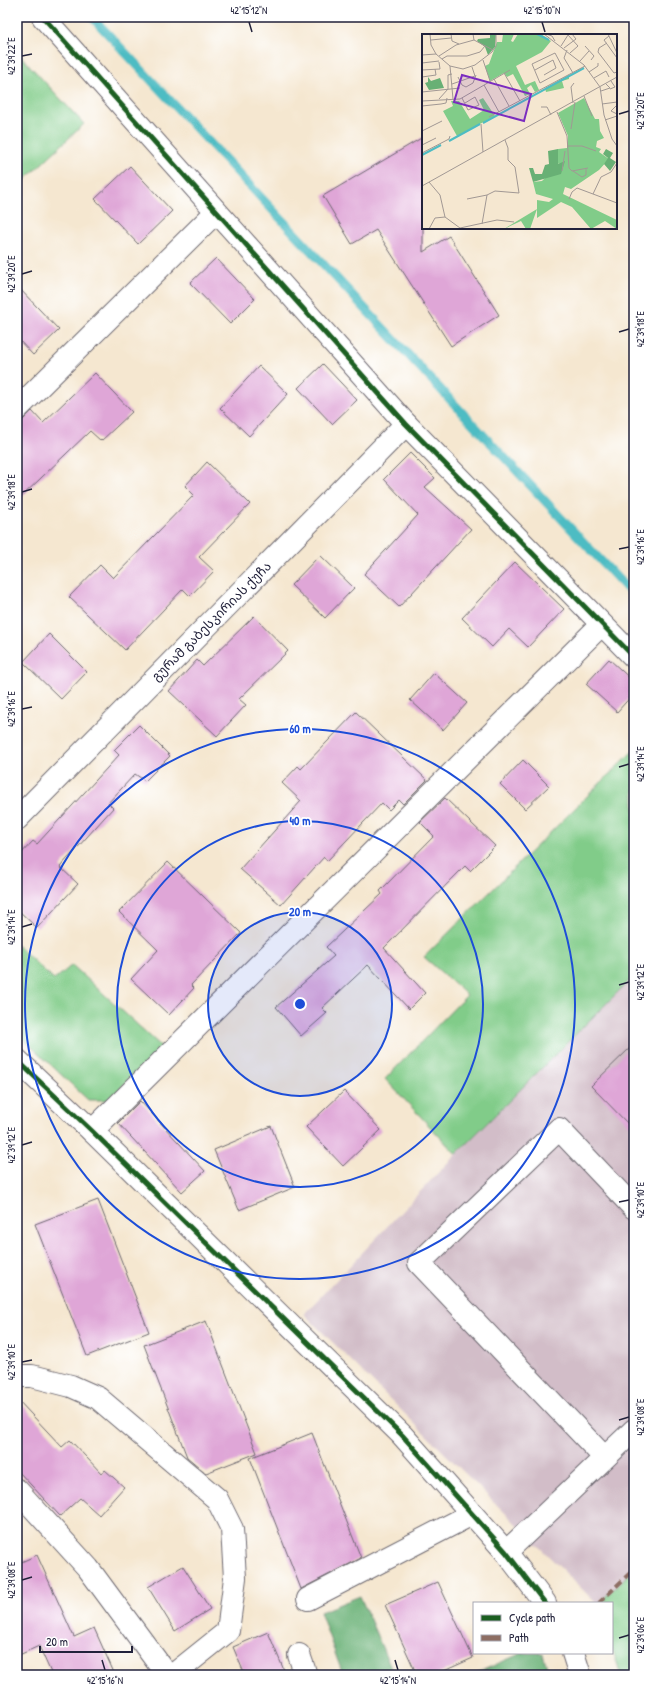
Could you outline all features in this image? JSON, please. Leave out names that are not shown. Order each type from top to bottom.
[{"type":"street","points":[[43,17],[406,424],[634,657]]},
{"type":"street","points":[[17,409],[216,212]]},
{"type":"street","name":"გურამ გაბესკირიას ქუჩა","points":[[17,819],[406,424]]},
{"type":"street","points":[[92,1131],[601,624]]},
{"type":"street","points":[[17,1060],[92,1131],[402,1435],[506,1552],[544,1602]]},
{"type":"street","points":[[604,1458],[419,1263],[559,1129],[634,1208]]},
{"type":"street","points":[[17,1376],[32,1376],[71,1386],[98,1398],[217,1498],[232,1529],[235,1578],[228,1631],[173,1675]]},
{"type":"street","points":[[506,1552],[634,1430]]},
{"type":"street","points":[[17,1490],[88,1568],[168,1675]]},
{"type":"street","points":[[308,1599],[472,1514]]},
{"type":"street","points":[[573,1654],[580,1675]]},
{"type":"street","points":[[300,1655],[306,1675]]},
{"type":"shaded area","points":[[634,976],[634,1569],[600,1602],[595,1602],[304,1314],[456,1154]]},
{"type":"green space","points":[[17,52],[84,124],[17,187]]},
{"type":"green space","points":[[634,750],[634,976],[456,1154],[385,1079],[467,995],[424,957]]},
{"type":"green space","points":[[17,945],[54,980],[72,965],[162,1047],[109,1100],[88,1100],[17,1033]]},
{"type":"green space","points":[[634,1569],[634,1675],[621,1675],[613,1651],[613,1602],[600,1602]]},
{"type":"green space","points":[[360,1596],[394,1675],[343,1675],[320,1612]]},
{"type":"green space","points":[[520,1654],[543,1654],[549,1675],[472,1675]]},
{"type":"building","points":[[422,138],[423,252],[449,236],[499,315],[451,346],[376,230],[352,244],[323,196]]},
{"type":"building","points":[[130,166],[172,211],[138,244],[95,199]]},
{"type":"building","points":[[216,258],[255,299],[230,324],[190,283]]},
{"type":"building","points":[[17,286],[59,330],[33,355],[17,338]]},
{"type":"building","points":[[323,364],[357,400],[332,424],[298,388]]},
{"type":"building","points":[[259,366],[288,394],[249,436],[220,408]]},
{"type":"building","points":[[95,373],[132,412],[101,441],[90,431],[17,501],[17,426],[32,411],[43,423]]},
{"type":"building","points":[[410,453],[435,478],[425,487],[471,529],[399,607],[364,574],[418,515],[384,479]]},
{"type":"building","points":[[207,462],[250,504],[199,557],[214,571],[190,596],[183,589],[125,650],[69,597],[100,565],[113,578],[194,495],[185,486]]},
{"type":"building","points":[[320,555],[354,588],[325,618],[291,585]]},
{"type":"building","points":[[515,562],[564,609],[528,647],[509,629],[492,647],[462,618]]},
{"type":"building","points":[[254,616],[288,651],[239,699],[246,705],[217,736],[169,691],[197,660],[203,666]]},
{"type":"building","points":[[49,634],[87,672],[61,699],[23,662]]},
{"type":"building","points":[[609,659],[634,682],[634,693],[617,712],[586,684]]},
{"type":"building","points":[[434,673],[467,703],[443,730],[410,700]]},
{"type":"building","points":[[356,712],[427,780],[403,804],[399,800],[389,810],[382,803],[327,861],[324,857],[281,905],[240,869],[301,801],[282,783],[298,766],[301,769]]},
{"type":"building","points":[[139,725],[170,756],[145,781],[135,774],[108,803],[113,808],[60,867],[78,884],[37,928],[17,909],[17,858],[33,841],[37,844],[119,755],[114,750]]},
{"type":"building","points":[[523,760],[549,786],[525,809],[500,784]]},
{"type":"building","points":[[445,798],[495,846],[470,871],[465,866],[384,948],[425,993],[409,1009],[368,965],[322,1008],[327,1013],[301,1036],[276,1007],[334,956],[326,947],[382,894],[380,891],[434,836],[420,822]]},
{"type":"building","points":[[168,862],[241,933],[191,985],[194,988],[169,1015],[131,979],[158,950],[119,912]]},
{"type":"building","points":[[634,1044],[634,1130],[591,1086]]},
{"type":"building","points":[[344,1091],[381,1130],[343,1166],[306,1127]]},
{"type":"building","points":[[140,1101],[205,1171],[182,1192],[118,1123]]},
{"type":"building","points":[[271,1126],[295,1187],[239,1210],[214,1150]]},
{"type":"building","points":[[98,1200],[149,1332],[87,1356],[35,1224]]},
{"type":"building","points":[[206,1321],[257,1453],[206,1473],[187,1457],[144,1345]]},
{"type":"building","points":[[17,1399],[62,1447],[70,1440],[102,1474],[105,1470],[124,1487],[99,1515],[80,1498],[60,1516],[17,1470]]},
{"type":"building","points":[[312,1433],[361,1558],[301,1589],[250,1458]]},
{"type":"building","points":[[37,1555],[74,1637],[94,1628],[115,1675],[52,1675],[39,1646],[17,1656],[17,1564]]},
{"type":"building","points":[[183,1566],[210,1609],[175,1631],[148,1587]]},
{"type":"building","points":[[438,1582],[473,1658],[435,1675],[417,1675],[385,1605]]},
{"type":"building","points":[[268,1632],[286,1675],[245,1675],[233,1647]]},
{"type":"waterway","points":[[92,17],[634,596]]},
{"type":"marked path","points":[[600,1602],[634,1569]]},
{"type":"cycle path","points":[[43,17],[406,424],[634,657]]},
{"type":"cycle path","points":[[17,1060],[92,1131],[402,1435],[506,1552],[544,1602]]}]
